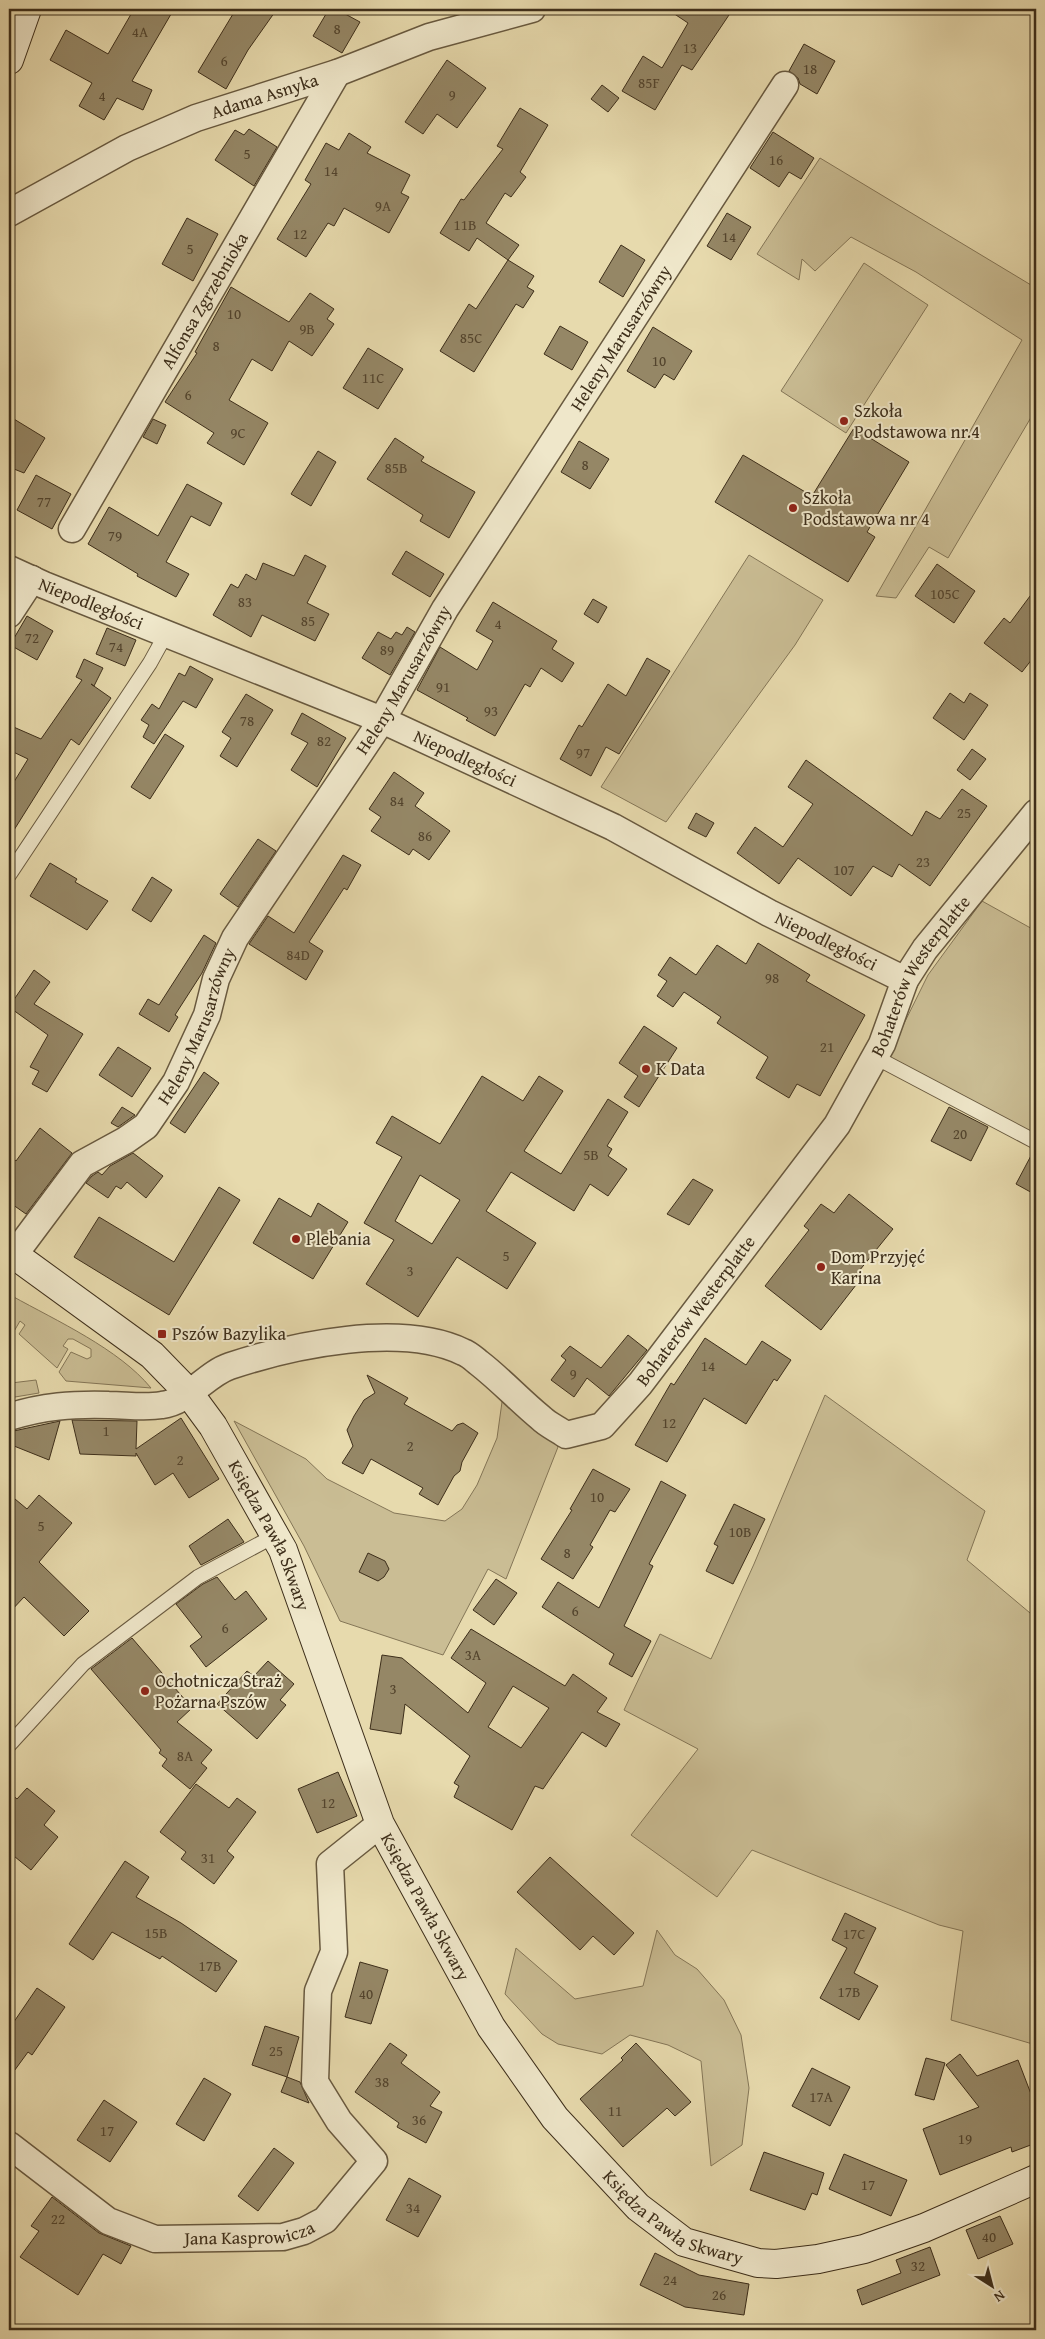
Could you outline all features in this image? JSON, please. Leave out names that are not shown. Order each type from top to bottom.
[{"type":"main road","points":[[9,60],[27,9]]},
{"type":"main road","name":"Księdza Pawła Skwary","points":[[11,1253],[152,1355],[188,1392],[213,1426],[283,1550],[380,1824],[491,2027],[556,2118],[638,2207],[684,2242],[758,2262],[776,2264],[818,2259],[864,2249],[924,2228],[1036,2179]]},
{"type":"street","name":"Adama Asnyka","points":[[9,213],[127,148],[196,118],[336,73],[429,37],[532,9]]},
{"type":"street","name":"Alfonsa Zgrzebnioka","points":[[72,528],[336,73]]},
{"type":"street","name":"Heleny Marusarzówny","points":[[11,1253],[82,1164],[126,1140],[146,1126],[176,1082],[207,1015],[216,979],[235,938],[382,720],[445,609],[784,85]]},
{"type":"street","name":"Niepodległości","points":[[20,574],[382,720],[613,827],[769,913],[905,980]]},
{"type":"street","points":[[9,614],[20,574]]},
{"type":"street","name":"Bohaterów Westerplatte","points":[[9,1417],[40,1407],[94,1404],[162,1406],[175,1402],[228,1366],[289,1350],[345,1339],[394,1338],[429,1342],[464,1352],[503,1381],[542,1419],[566,1435],[602,1426],[640,1384],[837,1126],[882,1044],[905,980],[925,949],[1036,814]]},
{"type":"street","name":"Jana Kasprowicza","points":[[9,2145],[108,2221],[155,2239],[283,2238],[304,2231],[324,2220],[374,2161],[338,2121],[315,2082],[318,1991],[334,1952],[330,1864],[380,1824]]},
{"type":"lane","points":[[9,875],[30,839],[150,663],[166,634]]},
{"type":"lane","points":[[875,1057],[1036,1142]]},
{"type":"lane","points":[[9,1745],[83,1664],[198,1577],[276,1535]]},
{"type":"shaded area","points":[[820,158],[1036,288],[1036,409],[948,558],[929,547],[896,598],[876,596],[1022,340],[916,272],[851,237],[815,271],[802,259],[799,280],[757,254]]},
{"type":"shaded area","points":[[864,263],[928,305],[846,433],[781,391]]},
{"type":"shaded area","points":[[749,555],[823,600],[795,645],[666,822],[601,787]]},
{"type":"shaded area","points":[[982,901],[1036,931],[1036,1135],[887,1058],[928,975]]},
{"type":"shaded area","points":[[12,1296],[105,1348],[138,1374],[151,1388],[66,1381],[59,1372],[71,1352],[87,1359],[91,1357],[91,1349],[73,1339],[68,1339],[63,1346],[68,1349],[57,1368],[19,1334],[25,1325],[20,1321],[9,1340],[9,1297]]},
{"type":"shaded area","points":[[9,1374],[11,1383],[36,1380],[39,1393],[9,1398]]},
{"type":"shaded area","points":[[499,1387],[558,1447],[506,1579],[488,1569],[443,1655],[340,1621],[304,1546],[234,1421],[306,1459],[327,1479],[394,1513],[445,1521],[462,1509],[477,1485],[497,1438],[502,1402]]},
{"type":"shaded area","points":[[825,1395],[985,1511],[967,1560],[1036,1618],[1036,2045],[951,2020],[963,1931],[939,1925],[752,1850],[717,1897],[631,1835],[698,1749],[624,1710],[660,1634],[711,1659],[754,1564]]},
{"type":"shaded area","points":[[657,1930],[675,1955],[697,1969],[724,2000],[741,2035],[749,2088],[742,2145],[711,2166],[701,2061],[668,2045],[630,2035],[602,2054],[558,2044],[542,2034],[505,1994],[516,1948],[575,1999],[643,1986]]},
{"type":"building","points":[[134,9],[174,9],[132,81],[152,90],[143,110],[117,98],[104,120],[79,106],[92,83],[50,60],[66,30],[108,54]]},
{"type":"building","points":[[236,9],[277,9],[248,50],[226,89],[198,72]]},
{"type":"building","points":[[329,9],[336,9],[360,22],[342,53],[313,36]]},
{"type":"building","points":[[667,9],[733,9],[692,70],[682,65],[655,110],[622,91],[643,56],[662,68],[688,23]]},
{"type":"building","points":[[804,44],[835,61],[817,94],[800,84],[798,78],[789,71]]},
{"type":"building","points":[[447,60],[486,88],[457,128],[437,114],[423,134],[405,122]]},
{"type":"building","points":[[602,85],[619,98],[608,112],[591,99]]},
{"type":"building","points":[[520,108],[548,125],[520,172],[526,177],[511,197],[505,193],[486,223],[519,245],[508,260],[477,238],[469,251],[440,233],[461,199],[464,200],[503,149],[497,146]]},
{"type":"building","points":[[249,129],[277,147],[254,186],[215,160],[235,130],[244,135]]},
{"type":"building","points":[[773,132],[814,158],[801,179],[789,172],[779,187],[750,168]]},
{"type":"building","points":[[349,133],[371,147],[367,153],[410,175],[401,193],[409,197],[389,233],[344,208],[334,226],[328,223],[306,257],[277,239],[311,184],[305,180],[326,143],[339,150]]},
{"type":"building","points":[[727,213],[751,227],[731,260],[707,246]]},
{"type":"building","points":[[187,218],[218,234],[193,281],[162,264]]},
{"type":"building","points":[[621,245],[645,260],[623,297],[599,282]]},
{"type":"building","points":[[508,260],[534,276],[527,287],[534,291],[523,308],[516,304],[474,372],[440,351],[469,304],[476,309]]},
{"type":"building","points":[[231,287],[289,322],[310,293],[334,309],[327,319],[334,324],[312,356],[289,341],[272,371],[252,359],[229,400],[268,423],[244,465],[207,443],[214,433],[165,402],[197,353],[195,352]]},
{"type":"building","points":[[560,326],[588,342],[572,370],[544,354]]},
{"type":"building","points":[[653,327],[692,351],[674,380],[664,374],[655,388],[627,371]]},
{"type":"building","points":[[368,348],[403,369],[378,409],[343,388]]},
{"type":"building","points":[[9,416],[45,438],[24,473],[9,467]]},
{"type":"building","points":[[153,419],[166,425],[157,444],[143,437]]},
{"type":"building","name":"Szkoła Podstawowa nr 4","points":[[854,428],[909,462],[867,532],[875,537],[848,582],[715,502],[743,455],[812,496]]},
{"type":"building","points":[[395,438],[424,457],[421,461],[475,492],[449,538],[420,521],[423,515],[367,479]]},
{"type":"building","points":[[579,441],[609,459],[590,489],[561,472]]},
{"type":"building","points":[[318,451],[336,462],[311,506],[291,494]]},
{"type":"building","points":[[36,475],[71,494],[52,529],[17,510]]},
{"type":"building","points":[[187,484],[222,503],[210,526],[191,516],[166,562],[189,574],[176,597],[137,576],[138,574],[88,544],[109,507],[158,536]]},
{"type":"building","points":[[406,551],[444,574],[430,597],[392,574]]},
{"type":"building","points":[[305,555],[326,566],[307,603],[329,614],[315,641],[262,615],[251,637],[213,615],[231,584],[238,588],[246,574],[256,580],[263,563],[294,576]]},
{"type":"building","points":[[937,564],[975,591],[954,623],[915,596]]},
{"type":"building","points":[[1036,588],[1036,654],[1022,672],[984,643],[1004,618],[1010,623]]},
{"type":"building","points":[[593,599],[607,607],[598,623],[584,614]]},
{"type":"building","points":[[493,602],[557,641],[552,649],[574,663],[562,682],[541,668],[530,687],[525,684],[495,736],[466,720],[468,718],[417,690],[440,647],[477,670],[493,641],[476,631]]},
{"type":"building","points":[[27,616],[53,631],[37,660],[10,645]]},
{"type":"building","points":[[407,627],[415,632],[390,675],[362,658],[378,632],[391,639],[396,632],[402,635]]},
{"type":"building","points":[[107,628],[136,640],[125,666],[96,654]]},
{"type":"building","points":[[647,658],[670,671],[619,754],[606,747],[591,776],[560,759],[579,725],[582,727],[608,684],[626,696]]},
{"type":"building","points":[[84,659],[103,668],[94,686],[91,684],[111,698],[79,745],[71,739],[9,838],[9,790],[28,759],[9,750],[9,725],[41,739],[82,680],[76,677]]},
{"type":"building","points":[[190,666],[213,679],[196,708],[183,701],[154,744],[143,737],[149,725],[141,720],[152,704],[159,709],[179,673],[185,676]]},
{"type":"building","points":[[950,693],[964,703],[970,693],[988,705],[964,740],[933,718]]},
{"type":"building","points":[[246,694],[273,710],[237,767],[220,756],[231,738],[222,732]]},
{"type":"building","points":[[302,713],[346,738],[317,787],[291,770],[308,743],[291,734]]},
{"type":"building","points":[[165,734],[184,746],[150,799],[131,787]]},
{"type":"building","points":[[972,749],[986,759],[970,780],[957,770]]},
{"type":"building","points":[[806,760],[912,836],[926,811],[940,819],[962,789],[987,806],[930,886],[899,864],[892,877],[873,866],[851,896],[798,858],[779,884],[737,853],[755,827],[783,847],[813,804],[788,787]]},
{"type":"building","points":[[394,772],[424,793],[415,806],[450,831],[429,860],[413,849],[409,855],[371,831],[381,817],[369,809]]},
{"type":"building","points":[[696,813],[714,823],[706,837],[688,828]]},
{"type":"building","points":[[258,839],[276,851],[238,907],[220,894]]},
{"type":"building","points":[[343,855],[361,865],[347,890],[344,888],[309,942],[323,951],[306,980],[249,944],[268,916],[294,933]]},
{"type":"building","points":[[50,863],[77,879],[75,882],[108,901],[87,930],[30,896]]},
{"type":"building","points":[[152,877],[172,890],[151,922],[132,910]]},
{"type":"building","points":[[204,935],[216,943],[202,973],[175,1015],[178,1017],[169,1032],[139,1014],[148,999],[159,1005]]},
{"type":"building","points":[[758,943],[810,975],[806,981],[865,1015],[820,1096],[797,1084],[789,1098],[756,1078],[768,1057],[717,1023],[721,1017],[684,992],[673,1007],[657,996],[667,981],[658,975],[670,957],[696,975],[717,945],[746,964]]},
{"type":"building","points":[[34,970],[50,982],[34,1004],[83,1034],[47,1092],[32,1084],[39,1071],[30,1067],[48,1035],[9,1007]]},
{"type":"building","name":"K Data","points":[[644,1026],[677,1048],[639,1107],[624,1097],[638,1076],[619,1063]]},
{"type":"building","points":[[118,1047],[151,1068],[132,1097],[99,1075]]},
{"type":"building","points":[[204,1072],[219,1083],[185,1133],[170,1123]]},
{"type":"building","points":[[482,1076],[523,1101],[539,1076],[563,1091],[524,1151],[561,1174],[608,1099],[628,1112],[607,1146],[612,1149],[608,1156],[627,1169],[608,1196],[590,1184],[574,1211],[511,1172],[486,1211],[536,1243],[507,1289],[457,1257],[418,1317],[366,1284],[394,1240],[364,1223],[402,1157],[376,1143],[392,1116],[440,1144]],"holes":[[[420,1175],[460,1200],[432,1244],[395,1221]]]},
{"type":"building","points":[[122,1107],[135,1115],[118,1127],[111,1123]]},
{"type":"building","points":[[949,1107],[988,1127],[971,1161],[931,1141]]},
{"type":"building","points":[[40,1128],[72,1153],[26,1214],[9,1202],[9,1155],[16,1161]]},
{"type":"building","points":[[1034,1150],[1036,1151],[1036,1195],[1016,1184]]},
{"type":"building","points":[[133,1153],[163,1176],[146,1198],[127,1182],[121,1189],[116,1186],[108,1198],[86,1183],[98,1172],[102,1175],[110,1166]]},
{"type":"building","points":[[693,1179],[713,1190],[689,1225],[667,1214]]},
{"type":"building","points":[[219,1187],[240,1200],[169,1315],[74,1257],[99,1217],[174,1262]]},
{"type":"building","name":"Dom Przyjęć Karina","points":[[849,1194],[893,1229],[851,1281],[856,1285],[821,1330],[765,1286],[809,1230],[804,1226],[821,1204],[834,1213]]},
{"type":"building","name":"Plebania","points":[[279,1198],[311,1217],[318,1203],[348,1222],[313,1279],[253,1243]]},
{"type":"building","points":[[628,1335],[647,1350],[609,1396],[587,1378],[574,1397],[551,1380],[566,1360],[561,1356],[570,1346],[601,1368]]},
{"type":"building","points":[[705,1338],[746,1365],[762,1341],[791,1360],[777,1381],[774,1379],[746,1424],[704,1398],[667,1462],[635,1445],[671,1383],[674,1385]]},
{"type":"building","points":[[367,1375],[408,1398],[404,1404],[452,1431],[457,1425],[463,1423],[478,1433],[462,1462],[460,1471],[454,1476],[438,1505],[419,1494],[423,1488],[371,1459],[363,1474],[342,1463],[353,1446],[347,1430],[364,1400],[375,1393]]},
{"type":"building","points":[[181,1418],[219,1479],[189,1498],[173,1473],[155,1485],[136,1453],[136,1456],[80,1454],[72,1420],[137,1421],[136,1449]]},
{"type":"building","points":[[60,1421],[49,1460],[9,1444],[9,1432]]},
{"type":"building","points":[[593,1469],[630,1489],[615,1512],[610,1510],[590,1545],[593,1547],[573,1579],[541,1559],[572,1510],[570,1509]]},
{"type":"building","points":[[661,1481],[686,1495],[649,1564],[653,1566],[624,1626],[651,1641],[632,1677],[609,1664],[614,1654],[542,1607],[558,1582],[599,1608]]},
{"type":"building","points":[[9,1494],[27,1509],[39,1495],[72,1523],[39,1562],[89,1611],[64,1636],[24,1597],[9,1613]]},
{"type":"building","points":[[734,1504],[765,1519],[733,1584],[706,1571],[718,1546],[714,1544]]},
{"type":"building","points":[[228,1519],[244,1542],[201,1565],[189,1546]]},
{"type":"building","points":[[368,1553],[385,1561],[389,1569],[384,1577],[378,1581],[359,1572]]},
{"type":"building","points":[[217,1577],[235,1600],[246,1591],[267,1619],[206,1667],[190,1646],[202,1637],[176,1604],[203,1584]]},
{"type":"building","points":[[496,1579],[517,1593],[494,1625],[473,1610]]},
{"type":"building","points":[[471,1629],[565,1686],[573,1674],[607,1698],[597,1712],[620,1724],[606,1747],[582,1732],[543,1789],[535,1786],[512,1830],[454,1797],[459,1786],[454,1783],[470,1756],[405,1704],[401,1734],[370,1729],[382,1655],[402,1658],[468,1713],[486,1683],[451,1658]],"holes":[[[513,1686],[549,1708],[521,1748],[488,1727]]]},
{"type":"building","points":[[132,1638],[192,1708],[177,1722],[212,1750],[201,1763],[207,1768],[190,1789],[162,1766],[167,1759],[159,1753],[161,1750],[91,1669]]},
{"type":"building","points":[[268,1661],[294,1684],[280,1700],[286,1705],[257,1739],[217,1704],[247,1671],[254,1676]]},
{"type":"building","points":[[338,1772],[357,1816],[317,1833],[298,1789]]},
{"type":"building","points":[[196,1784],[229,1808],[237,1798],[256,1812],[227,1851],[234,1857],[214,1884],[181,1859],[186,1852],[160,1832]]},
{"type":"building","points":[[27,1788],[55,1811],[44,1825],[58,1837],[31,1870],[9,1852],[9,1792],[17,1799]]},
{"type":"building","points":[[550,1857],[634,1933],[614,1955],[593,1936],[580,1950],[517,1892]]},
{"type":"building","points":[[125,1861],[149,1877],[136,1897],[181,1923],[237,1961],[216,1992],[162,1956],[160,1959],[112,1932],[93,1960],[69,1944]]},
{"type":"building","points":[[845,1913],[876,1928],[854,1973],[878,1986],[859,2020],[820,1998],[847,1948],[832,1940]]},
{"type":"building","points":[[360,1962],[388,1970],[371,2024],[345,2017]]},
{"type":"building","points":[[37,1988],[65,2007],[32,2055],[28,2052],[9,2078],[9,2029]]},
{"type":"building","points":[[265,2026],[299,2037],[287,2077],[252,2065]]},
{"type":"building","points":[[390,2043],[407,2055],[401,2063],[440,2092],[430,2106],[442,2112],[426,2143],[397,2127],[399,2123],[355,2092]]},
{"type":"building","points":[[636,2043],[691,2102],[675,2116],[667,2108],[623,2147],[580,2099],[623,2060],[621,2058]]},
{"type":"building","points":[[960,2054],[977,2076],[1018,2060],[1036,2107],[1036,2143],[1012,2152],[1011,2147],[940,2175],[923,2129],[979,2107],[946,2065]]},
{"type":"building","points":[[926,2058],[945,2063],[934,2100],[915,2095]]},
{"type":"building","points":[[812,2068],[850,2087],[830,2126],[792,2106]]},
{"type":"building","points":[[287,2077],[300,2082],[309,2103],[281,2092]]},
{"type":"building","points":[[204,2078],[231,2094],[204,2141],[176,2124]]},
{"type":"building","points":[[104,2100],[137,2122],[110,2162],[77,2140]]},
{"type":"building","points":[[274,2148],[294,2163],[258,2211],[238,2196]]},
{"type":"building","points":[[764,2152],[824,2173],[817,2195],[812,2193],[805,2210],[750,2190]]},
{"type":"building","points":[[844,2154],[907,2180],[891,2216],[829,2189]]},
{"type":"building","points":[[409,2178],[441,2196],[418,2237],[386,2220]]},
{"type":"building","points":[[52,2197],[99,2233],[131,2246],[121,2264],[103,2254],[78,2295],[20,2257],[39,2231],[31,2226]]},
{"type":"building","points":[[1000,2216],[1013,2244],[978,2259],[966,2230]]},
{"type":"building","points":[[930,2247],[940,2275],[862,2305],[857,2290],[901,2273],[896,2260]]},
{"type":"building","points":[[655,2253],[699,2275],[749,2284],[744,2315],[685,2307],[640,2285]]},
{"type":"place","name":"Szkoła Podstawowa nr.4","points":[[844,421]]},
{"type":"place","name":"Szkoła Podstawowa nr 4","points":[[793,508]]},
{"type":"place","name":"K Data","points":[[646,1069]]},
{"type":"place","name":"Plebania","points":[[296,1239]]},
{"type":"place","name":"Dom Przyjęć Karina","points":[[821,1267]]},
{"type":"place","name":"Pszów Bazylika","points":[[162,1334]]},
{"type":"place","name":"Ochotnicza Straż Pożarna Pszów","points":[[145,1691]]}]
